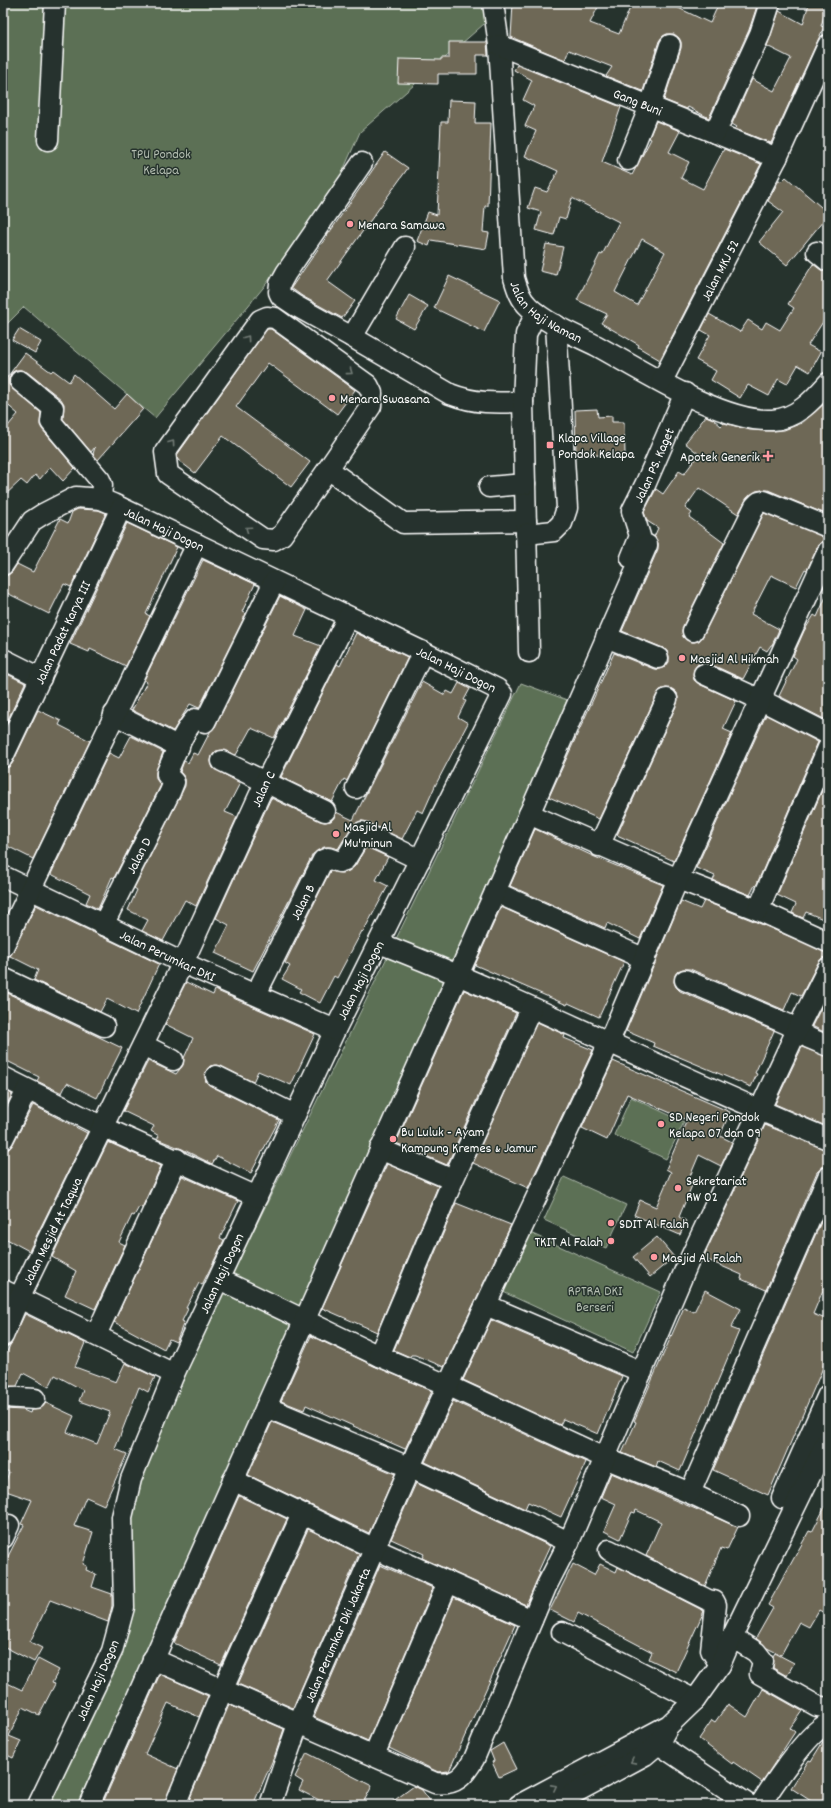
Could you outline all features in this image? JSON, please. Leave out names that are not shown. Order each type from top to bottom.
[{"type":"street","points":[[48,140],[55,3]]},
{"type":"street","name":"Jalan Haji Naman","points":[[493,3],[499,45],[514,278],[521,298],[528,306],[536,313],[556,325],[662,381],[719,409],[736,415],[755,419],[771,420],[787,418],[801,410],[828,383]]},
{"type":"street","points":[[715,133],[760,34],[770,3]]},
{"type":"street","points":[[628,160],[650,106],[670,44]]},
{"type":"street","name":"Gang Buni","points":[[499,45],[776,158]]},
{"type":"street","name":"Jalan MKJ 52","points":[[662,381],[776,158],[828,45]]},
{"type":"street","points":[[362,163],[286,273],[279,288],[281,296],[450,394],[465,400],[482,403],[523,402]]},
{"type":"street","points":[[352,337],[405,247]]},
{"type":"street","points":[[529,652],[523,402],[526,334],[536,313]]},
{"type":"street","points":[[267,317],[275,318],[368,385],[372,393],[371,406],[328,469],[282,535],[274,540],[263,539],[168,474],[165,452],[260,320],[267,317]]},
{"type":"street","points":[[328,469],[403,522],[526,528],[554,532],[562,523],[567,508],[556,325]]},
{"type":"street","points":[[20,381],[53,408],[51,422],[100,480],[102,485],[101,499]]},
{"type":"street","name":"Jalan PS. Kaget","points":[[601,636],[643,541],[632,511],[645,485],[685,393]]},
{"type":"street","points":[[489,487],[525,484]]},
{"type":"street","name":"Jalan Haji Dogon","points":[[3,565],[32,521],[76,497],[101,499],[423,652],[500,691],[502,695],[335,1030],[174,1374],[131,1479],[122,1517],[124,1607],[112,1651],[38,1805]]},
{"type":"street","points":[[693,631],[758,502],[764,501],[828,528]]},
{"type":"street","name":"Jalan Padat Karya III","points":[[3,757],[121,508]]},
{"type":"street","points":[[3,947],[197,544]]},
{"type":"street","name":"Jalan Perumkar Dki Jakarta","points":[[270,1805],[298,1724],[447,1385],[486,1306],[608,1043],[678,879],[828,551]]},
{"type":"street","points":[[114,714],[179,746],[195,719],[205,722],[274,582]]},
{"type":"street","name":"Jalan C","points":[[143,1046],[183,964],[265,783],[348,617]]},
{"type":"street","points":[[88,1805],[495,892],[529,814],[601,636],[658,658]]},
{"type":"street","points":[[356,788],[423,652]]},
{"type":"street","points":[[3,660],[41,678]]},
{"type":"street","points":[[704,674],[761,700],[828,734]]},
{"type":"street","points":[[599,846],[667,699]]},
{"type":"street","name":"Jalan D","points":[[103,925],[174,782],[167,775],[167,772],[179,746]]},
{"type":"street","points":[[758,910],[828,748]]},
{"type":"street","points":[[222,761],[325,811]]},
{"type":"street","points":[[529,814],[599,846],[758,910],[828,942]]},
{"type":"street","name":"Jalan B","points":[[256,994],[323,860],[328,858],[339,862],[344,860],[362,832],[420,860]]},
{"type":"street","name":"Jalan Perumkar DKI","points":[[3,876],[183,964],[256,994],[335,1030]]},
{"type":"street","points":[[495,892],[645,959]]},
{"type":"street","points":[[379,942],[458,974],[532,1009],[759,1111],[828,1139]]},
{"type":"street","points":[[153,1659],[222,1691],[374,1755],[435,1783],[445,1784],[461,1777],[474,1759],[546,1587],[569,1542],[688,1263],[796,1030],[828,968]]},
{"type":"street","points":[[3,978],[104,1026]]},
{"type":"street","points":[[685,980],[787,1024],[809,1038],[828,1046]]},
{"type":"street","points":[[379,1356],[453,1180],[532,1009]]},
{"type":"street","points":[[143,1046],[173,1060]]},
{"type":"street","name":"Jalan Mesjid At Taqwa","points":[[3,1336],[11,1294],[103,1127],[143,1046]]},
{"type":"street","points":[[216,1076],[295,1115]]},
{"type":"street","points":[[3,1077],[103,1127],[178,1159],[256,1197]]},
{"type":"street","points":[[3,1139],[27,1090]]},
{"type":"street","points":[[380,1149],[453,1180]]},
{"type":"street","points":[[96,1335],[178,1159]]},
{"type":"street","points":[[690,1493],[828,1177]]},
{"type":"street","points":[[219,1279],[379,1356],[447,1385],[605,1458],[690,1493],[740,1516]]},
{"type":"street","points":[[11,1294],[174,1374]]},
{"type":"street","points":[[486,1306],[642,1372]]},
{"type":"street","points":[[782,1498],[828,1395]]},
{"type":"street","points":[[3,1397],[35,1399]]},
{"type":"street","points":[[266,1407],[411,1468],[569,1542]]},
{"type":"street","points":[[519,1805],[653,1740],[695,1700],[720,1665],[732,1637],[826,1447]]},
{"type":"street","points":[[233,1480],[375,1549],[532,1620]]},
{"type":"street","points":[[174,1805],[222,1691],[302,1514]]},
{"type":"street","points":[[609,1550],[708,1600],[714,1601],[716,1605],[711,1650],[720,1665]]},
{"type":"street","points":[[374,1755],[448,1582]]},
{"type":"street","points":[[562,1632],[695,1700]]},
{"type":"street","points":[[732,1637],[756,1652],[763,1661],[760,1674],[817,1706],[828,1708]]},
{"type":"street","points":[[760,1805],[773,1784],[812,1735],[828,1724]]},
{"type":"street","points":[[552,1805],[645,1755],[653,1740]]},
{"type":"street","points":[[653,1740],[749,1805]]},
{"type":"green space","name":"TPU Pondok Kelapa","points":[[3,3],[480,3],[492,17],[360,132],[331,198],[263,288],[155,418],[24,307],[3,328]]},
{"type":"green space","points":[[521,683],[567,700],[449,975],[77,1805],[45,1805],[132,1601],[132,1521],[138,1484],[185,1371]]},
{"type":"green space","points":[[631,1097],[684,1122],[666,1159],[614,1135]]},
{"type":"green space","points":[[564,1177],[626,1205],[606,1248],[544,1220]]},
{"type":"green space","name":"RPTRA DKI Berseri","points":[[528,1232],[661,1292],[633,1352],[501,1291]]},
{"type":"building","points":[[513,3],[600,3],[590,23],[619,34],[632,3],[668,3],[710,23],[719,3],[758,3],[749,30],[709,118],[688,107],[687,109],[664,100],[681,48],[679,38],[674,34],[667,34],[659,41],[643,91],[606,76],[612,67],[569,50],[565,60],[511,37]]},
{"type":"building","points":[[809,3],[828,3],[821,26],[824,27],[771,143],[735,129],[737,127],[732,124],[752,79],[774,91],[791,58],[767,46],[779,11],[803,24]]},
{"type":"building","points":[[449,42],[487,42],[488,55],[477,55],[477,74],[438,74],[438,84],[398,83],[399,59],[441,60],[441,58],[449,58]]},
{"type":"building","points":[[517,65],[621,107],[602,162],[632,175],[651,139],[649,138],[656,121],[680,131],[669,152],[689,162],[681,178],[703,189],[724,149],[761,164],[660,360],[638,347],[639,345],[601,323],[607,314],[577,300],[600,254],[602,255],[619,222],[572,198],[566,219],[559,217],[554,235],[536,230],[541,212],[528,208],[535,188],[547,192],[558,171],[525,156],[536,131],[525,126],[534,106],[523,100],[532,80],[514,70]],"holes":[[[642,239],[665,252],[637,305],[615,292]]]},
{"type":"building","points":[[449,100],[476,101],[475,123],[491,123],[488,206],[485,206],[483,232],[489,233],[486,249],[431,240],[429,246],[417,241],[428,212],[437,215],[441,122],[448,122]]},
{"type":"building","name":"Menara Samawa","points":[[385,152],[408,168],[327,281],[355,301],[342,318],[302,296],[291,288]]},
{"type":"building","points":[[786,177],[828,213],[828,215],[787,265],[759,242],[783,212],[768,201],[779,180],[782,181]]},
{"type":"building","points":[[546,244],[563,247],[556,275],[540,271]]},
{"type":"building","points":[[813,264],[821,270],[828,272],[828,314],[808,345],[821,352],[810,372],[798,365],[787,384],[778,379],[769,396],[748,385],[740,398],[711,380],[716,371],[696,360],[710,335],[701,330],[709,314],[740,332],[748,320],[762,329],[766,322],[780,330],[794,308],[788,304]]},
{"type":"building","points":[[449,276],[500,300],[484,332],[434,308]]},
{"type":"building","points":[[409,295],[428,306],[414,329],[396,319]]},
{"type":"building","points":[[19,329],[41,342],[35,353],[12,340]]},
{"type":"building","name":"Menara Swasana","points":[[267,329],[271,329],[355,390],[337,414],[268,363],[236,407],[310,462],[291,487],[223,436],[195,473],[178,460],[177,455]]},
{"type":"building","points":[[25,353],[51,372],[53,370],[69,382],[74,374],[114,409],[127,394],[143,409],[98,460],[93,454],[95,447],[91,452],[63,419],[64,404],[61,399],[27,372],[16,370],[11,373],[9,385],[41,413],[40,425],[42,429],[75,468],[63,481],[50,467],[40,479],[35,475],[27,485],[21,480],[3,497],[3,432],[18,414],[3,401],[3,383]]},
{"type":"building","points":[[828,400],[828,515],[768,490],[756,491],[747,498],[738,514],[699,488],[685,508],[692,513],[689,517],[724,543],[683,626],[683,637],[688,641],[699,641],[703,636],[764,513],[828,538],[828,540],[822,541],[818,546],[807,570],[805,569],[796,587],[771,575],[751,614],[779,629],[772,645],[767,651],[760,647],[743,679],[708,663],[698,664],[694,669],[694,680],[699,684],[736,701],[723,729],[732,733],[674,861],[617,835],[677,704],[677,693],[672,689],[666,688],[660,690],[657,694],[599,819],[549,797],[614,653],[654,669],[665,667],[669,662],[667,651],[663,648],[622,631],[658,549],[658,543],[654,537],[658,528],[647,521],[644,512],[656,489],[663,494],[679,471],[684,474],[699,454],[685,443],[706,416],[713,419],[721,426],[724,423],[750,430],[784,430],[802,423]]},
{"type":"building","points":[[597,409],[598,417],[612,416],[612,422],[624,422],[625,454],[576,456],[575,410]]},
{"type":"building","points":[[78,509],[98,510],[106,513],[71,587],[64,584],[49,614],[3,591],[3,582],[6,576],[12,572],[17,564],[33,572],[60,519],[68,523],[72,512]]},
{"type":"building","points":[[127,523],[177,547],[146,614],[150,616],[126,666],[90,649],[89,652],[70,644]]},
{"type":"building","points":[[203,560],[255,584],[242,612],[246,614],[199,708],[190,704],[173,731],[132,710],[147,682],[144,680]]},
{"type":"building","points":[[828,592],[828,721],[779,696],[797,659],[793,656],[804,631],[814,615],[817,617]]},
{"type":"building","points":[[280,596],[307,610],[295,636],[321,646],[274,738],[251,728],[236,755],[222,750],[216,751],[212,756],[211,761],[213,768],[240,783],[225,812],[237,817],[196,906],[185,900],[163,941],[142,931],[148,920],[128,910],[137,890],[134,888],[185,786],[185,779],[180,772],[184,761],[188,763],[193,753],[198,755],[210,732],[215,727]]},
{"type":"building","points":[[356,633],[408,657],[347,781],[344,779],[332,802],[281,777],[337,664],[340,666]]},
{"type":"building","points":[[3,672],[25,683],[3,730]]},
{"type":"building","points":[[422,682],[445,695],[447,691],[453,694],[459,683],[470,689],[458,717],[468,723],[435,786],[423,813],[417,810],[402,839],[367,822],[361,821],[352,826],[338,849],[324,847],[313,854],[253,971],[215,953],[229,925],[216,918],[271,798],[320,821],[331,821],[336,812],[353,820]]},
{"type":"building","points":[[38,710],[61,721],[59,725],[90,741],[33,859],[3,844],[3,768],[9,767],[13,762]]},
{"type":"building","points":[[766,715],[818,742],[756,886],[755,885],[750,895],[713,880],[715,876],[696,868]]},
{"type":"building","points":[[131,736],[163,752],[156,772],[156,779],[161,785],[114,878],[112,877],[98,909],[86,903],[90,894],[51,874],[109,753],[119,758]]},
{"type":"building","points":[[828,777],[828,921],[806,912],[803,918],[792,913],[796,904],[777,895]]},
{"type":"building","points":[[535,829],[595,857],[663,885],[640,939],[607,923],[605,928],[510,886]]},
{"type":"building","points":[[366,847],[388,857],[376,880],[388,886],[337,978],[334,976],[320,1003],[299,992],[301,989],[282,979],[290,966],[285,963],[330,871],[342,873],[349,871],[355,866]]},
{"type":"building","points":[[681,901],[700,909],[704,901],[828,953],[828,957],[822,958],[818,963],[801,996],[792,992],[784,1010],[690,969],[678,971],[675,975],[674,982],[680,991],[774,1031],[755,1073],[757,1074],[751,1087],[653,1046],[654,1043],[626,1031]]},
{"type":"building","points":[[36,905],[159,964],[136,1014],[107,999],[100,1012],[34,980],[38,970],[10,956]]},
{"type":"building","points":[[501,907],[624,962],[599,1017],[568,1003],[567,1005],[475,965]]},
{"type":"building","points":[[186,982],[213,995],[215,990],[315,1034],[291,1085],[258,1071],[253,1082],[221,1066],[210,1066],[206,1071],[206,1082],[211,1086],[279,1120],[251,1173],[217,1156],[212,1164],[182,1149],[157,1139],[159,1136],[151,1131],[154,1126],[123,1111],[148,1061],[176,1074],[183,1065],[184,1058],[193,1038],[165,1024]]},
{"type":"building","points":[[464,990],[516,1013],[447,1165],[396,1143]]},
{"type":"building","points":[[3,991],[122,1048],[97,1098],[67,1083],[62,1093],[37,1081],[39,1077],[3,1059]]},
{"type":"building","points":[[828,994],[828,1034],[812,1026]]},
{"type":"building","points":[[537,1022],[565,1035],[564,1038],[593,1050],[528,1188],[473,1163]]},
{"type":"building","points":[[802,1047],[828,1057],[828,1127],[775,1104]]},
{"type":"building","points":[[613,1061],[730,1112],[720,1136],[732,1142],[721,1166],[699,1155],[688,1181],[693,1183],[679,1217],[686,1221],[680,1235],[634,1215],[640,1200],[656,1207],[671,1172],[666,1169],[687,1120],[627,1094],[607,1140],[582,1128]]},
{"type":"building","points":[[3,1090],[12,1094],[4,1111],[3,1111]]},
{"type":"building","points":[[33,1105],[87,1133],[29,1251],[3,1237],[3,1150],[9,1149],[13,1144]]},
{"type":"building","points":[[765,1125],[828,1150],[828,1166],[817,1172],[766,1290],[741,1279],[742,1275],[703,1258]]},
{"type":"building","points":[[108,1142],[161,1166],[142,1208],[139,1207],[134,1216],[132,1215],[119,1242],[125,1245],[95,1309],[65,1295],[76,1271],[52,1257]]},
{"type":"building","points":[[387,1164],[438,1186],[377,1332],[322,1308]]},
{"type":"building","points":[[182,1176],[238,1201],[220,1238],[224,1240],[217,1255],[202,1285],[199,1283],[186,1308],[188,1309],[182,1321],[184,1322],[176,1342],[169,1339],[164,1349],[114,1322]]},
{"type":"building","points":[[456,1203],[511,1225],[444,1367],[415,1355],[411,1355],[410,1357],[394,1350]]},
{"type":"building","points":[[828,1206],[828,1278],[813,1314],[828,1320],[828,1356],[768,1495],[713,1470]]},
{"type":"building","name":"Masjid Al Falah","points":[[657,1237],[674,1257],[650,1277],[633,1257]]},
{"type":"building","points":[[705,1290],[741,1309],[731,1328],[739,1331],[680,1471],[658,1461],[656,1467],[622,1453],[636,1422],[634,1421],[684,1307],[694,1312]]},
{"type":"building","points":[[25,1314],[85,1343],[75,1367],[116,1382],[125,1363],[155,1377],[148,1392],[139,1387],[115,1449],[127,1454],[104,1505],[86,1497],[74,1526],[93,1532],[83,1564],[87,1566],[86,1570],[96,1574],[92,1587],[112,1594],[112,1606],[108,1622],[50,1600],[30,1642],[42,1648],[34,1662],[3,1646],[3,1566],[24,1525],[21,1524],[32,1500],[3,1490],[9,1472],[3,1469],[3,1409],[23,1410],[30,1413],[31,1410],[40,1409],[46,1403],[74,1416],[67,1432],[97,1444],[110,1412],[79,1401],[83,1390],[55,1375],[49,1387],[23,1373],[17,1386],[3,1386],[3,1360]]},
{"type":"building","points":[[491,1320],[622,1376],[598,1434],[563,1419],[560,1425],[463,1380]]},
{"type":"building","points":[[311,1336],[374,1366],[432,1391],[405,1449],[306,1405],[304,1410],[281,1401]]},
{"type":"building","points":[[453,1401],[586,1462],[561,1517],[528,1502],[525,1509],[425,1462]]},
{"type":"building","points":[[272,1422],[395,1474],[369,1533],[248,1475]]},
{"type":"building","points":[[611,1473],[738,1527],[727,1550],[721,1548],[705,1586],[646,1556],[661,1522],[636,1510],[635,1513],[632,1512],[620,1539],[604,1531],[616,1504],[601,1497]]},
{"type":"building","points":[[416,1483],[550,1546],[538,1572],[540,1573],[526,1605],[422,1558],[424,1554],[391,1539]]},
{"type":"building","points":[[239,1496],[287,1519],[221,1665],[174,1643]]},
{"type":"building","points":[[828,1501],[828,1615],[819,1610],[809,1627],[799,1622],[781,1655],[767,1648],[756,1638],[773,1608],[768,1605],[809,1531],[812,1532]]},
{"type":"building","points":[[308,1529],[359,1554],[293,1708],[238,1684]]},
{"type":"building","points":[[573,1564],[594,1575],[600,1564],[616,1572],[618,1567],[704,1611],[676,1672],[649,1659],[652,1652],[578,1613],[574,1622],[550,1610]]},
{"type":"building","points":[[380,1565],[433,1588],[368,1741],[314,1717]]},
{"type":"building","points":[[454,1597],[515,1625],[449,1771],[438,1772],[389,1748]]},
{"type":"building","points":[[775,1653],[794,1663],[787,1676],[773,1668],[773,1656]]},
{"type":"building","points":[[38,1659],[59,1670],[52,1683],[55,1684],[39,1715],[23,1707],[9,1736],[21,1741],[13,1758],[3,1753],[3,1681],[22,1690]]},
{"type":"building","points":[[160,1674],[208,1696],[199,1717],[168,1703],[145,1754],[178,1769],[164,1805],[102,1805]]},
{"type":"building","points":[[763,1689],[802,1711],[790,1728],[795,1732],[762,1782],[733,1762],[732,1764],[699,1739],[712,1720],[715,1722],[728,1704],[747,1717]]},
{"type":"building","points":[[229,1705],[284,1729],[275,1755],[253,1805],[187,1805]]},
{"type":"building","points":[[828,1737],[828,1805],[817,1805],[791,1788],[809,1760],[811,1761],[824,1740]]},
{"type":"building","points":[[503,1743],[516,1769],[499,1777],[492,1762],[494,1761],[490,1751]]},
{"type":"building","points":[[307,1753],[372,1786],[362,1805],[329,1805],[299,1790],[303,1782],[295,1777]]},
{"type":"building","points":[[414,1786],[422,1790],[433,1805],[388,1805]]},
{"type":"place","name":"Menara Samawa","points":[[350,224]]},
{"type":"place","name":"Menara Swasana","points":[[332,398]]},
{"type":"place","name":"Klapa Village Pondok Kelapa","points":[[550,445]]},
{"type":"place","name":"Apotek Generik","points":[[768,456]]},
{"type":"place","name":"Masjid Al Hikmah","points":[[682,658]]},
{"type":"place","name":"Masjid Al Mu'minun","points":[[336,834]]},
{"type":"place","name":"SD Negeri Pondok Kelapa 07 dan 09","points":[[661,1124]]},
{"type":"place","name":"Bu Luluk - Ayam Kampung Kremes & Jamur","points":[[393,1139]]},
{"type":"place","name":"Sekretariat RW 02","points":[[678,1188]]},
{"type":"place","name":"SDIT Al Falah","points":[[611,1223]]},
{"type":"place","name":"TKIT Al Falah","points":[[611,1241]]},
{"type":"place","name":"Masjid Al Falah","points":[[654,1257]]}]
